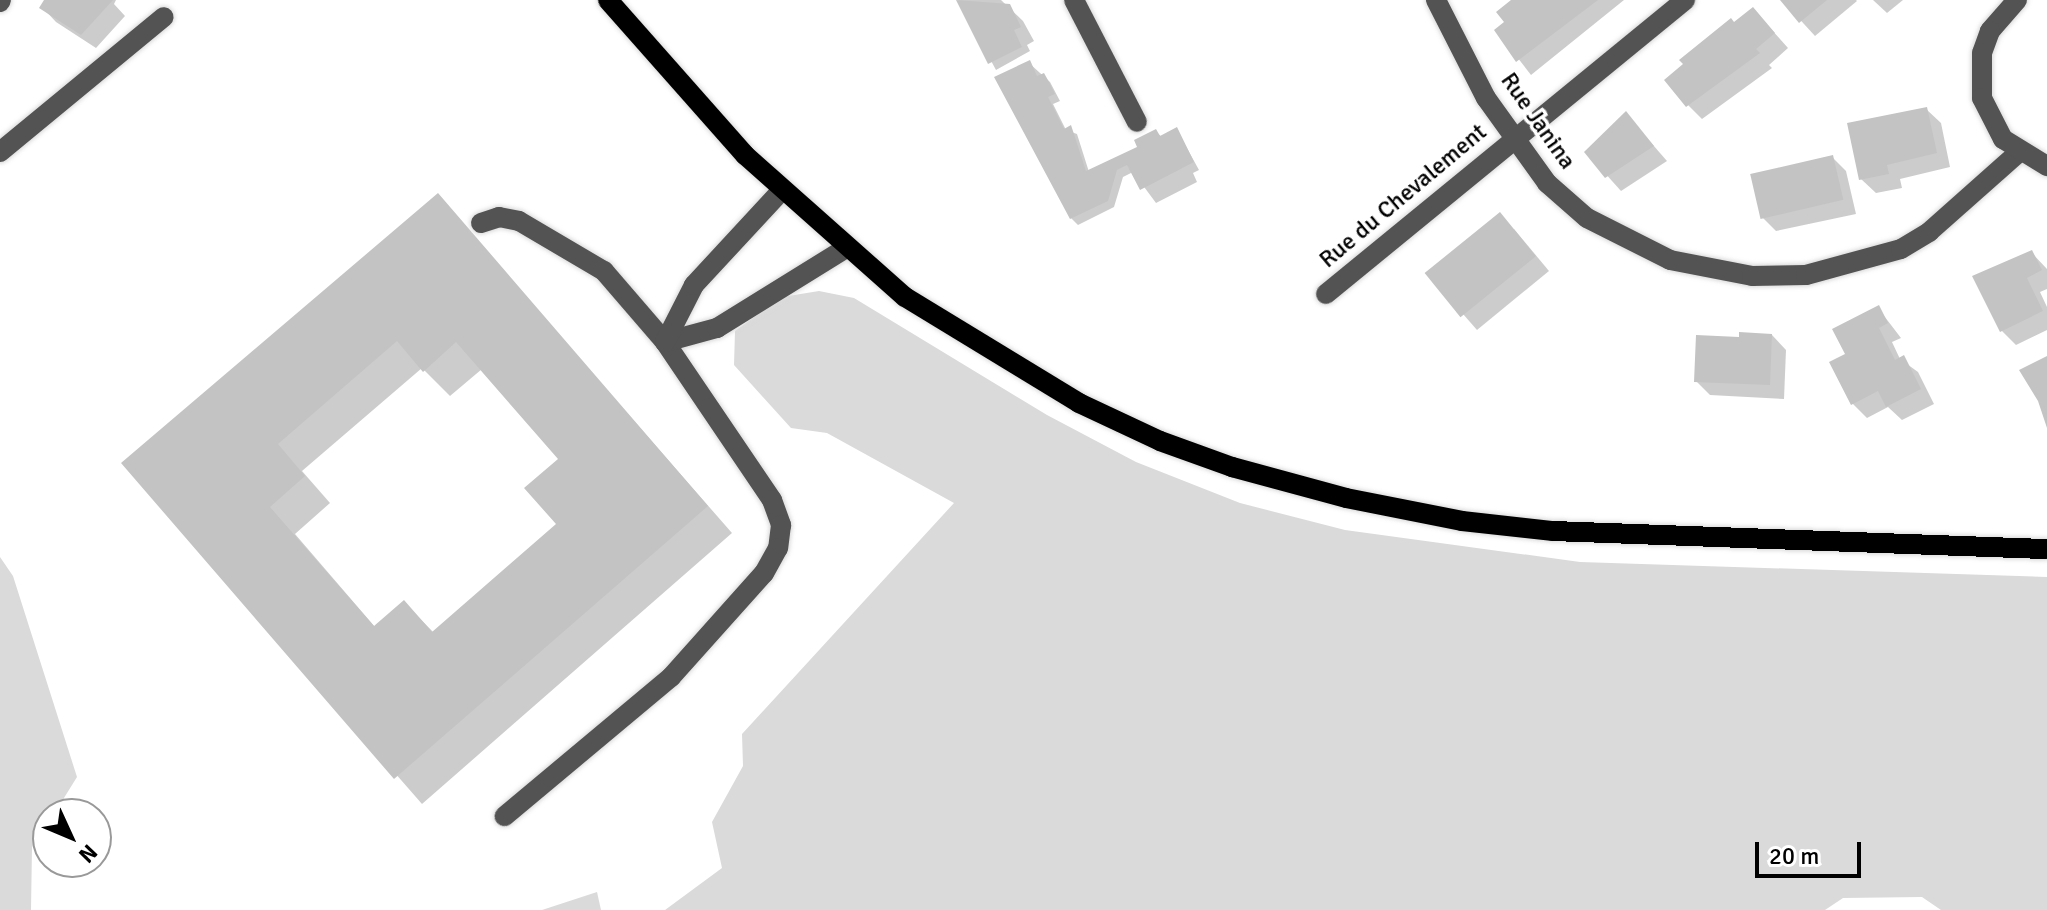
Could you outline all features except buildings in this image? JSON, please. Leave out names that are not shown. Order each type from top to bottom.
[{"type":"main road","points":[[608,0],[688,95],[782,190],[846,248],[957,333],[1079,403],[1232,467],[1346,498],[1462,521],[1553,531],[2047,549]]},
{"type":"street","points":[[1074,0],[1137,122]]},
{"type":"street","name":"Rue Janina","points":[[1436,0],[1486,98],[1547,183],[1587,218],[1670,260],[1752,276],[1806,275],[1901,249],[1929,232],[2019,152]]},
{"type":"street","name":"Rue du Chevalement","points":[[1326,294],[1685,0]]},
{"type":"street","points":[[2007,3],[1990,31],[1980,75],[1990,120],[2019,152],[2047,166]]},
{"type":"street","points":[[0,152],[164,17]]},
{"type":"street","points":[[665,342],[694,285],[782,190]]},
{"type":"street","points":[[481,223],[499,217],[519,221],[604,271],[665,342],[772,500],[781,525],[778,548],[764,573],[671,677],[505,816]]},
{"type":"street","points":[[665,342],[717,328],[846,248]]},
{"type":"shaded area","points":[[819,291],[854,298],[1047,415],[1136,462],[1240,503],[1345,530],[1580,562],[2047,577],[2047,910],[1941,910],[1922,897],[1843,898],[1825,910],[665,910],[722,868],[712,822],[743,766],[742,734],[954,503],[827,433],[791,428],[734,365],[735,331],[782,297]]},
{"type":"shaded area","points":[[0,557],[13,576],[77,777],[64,798],[32,798],[31,910],[0,910]]},
{"type":"shaded area","points":[[597,892],[601,910],[542,910]]}]
